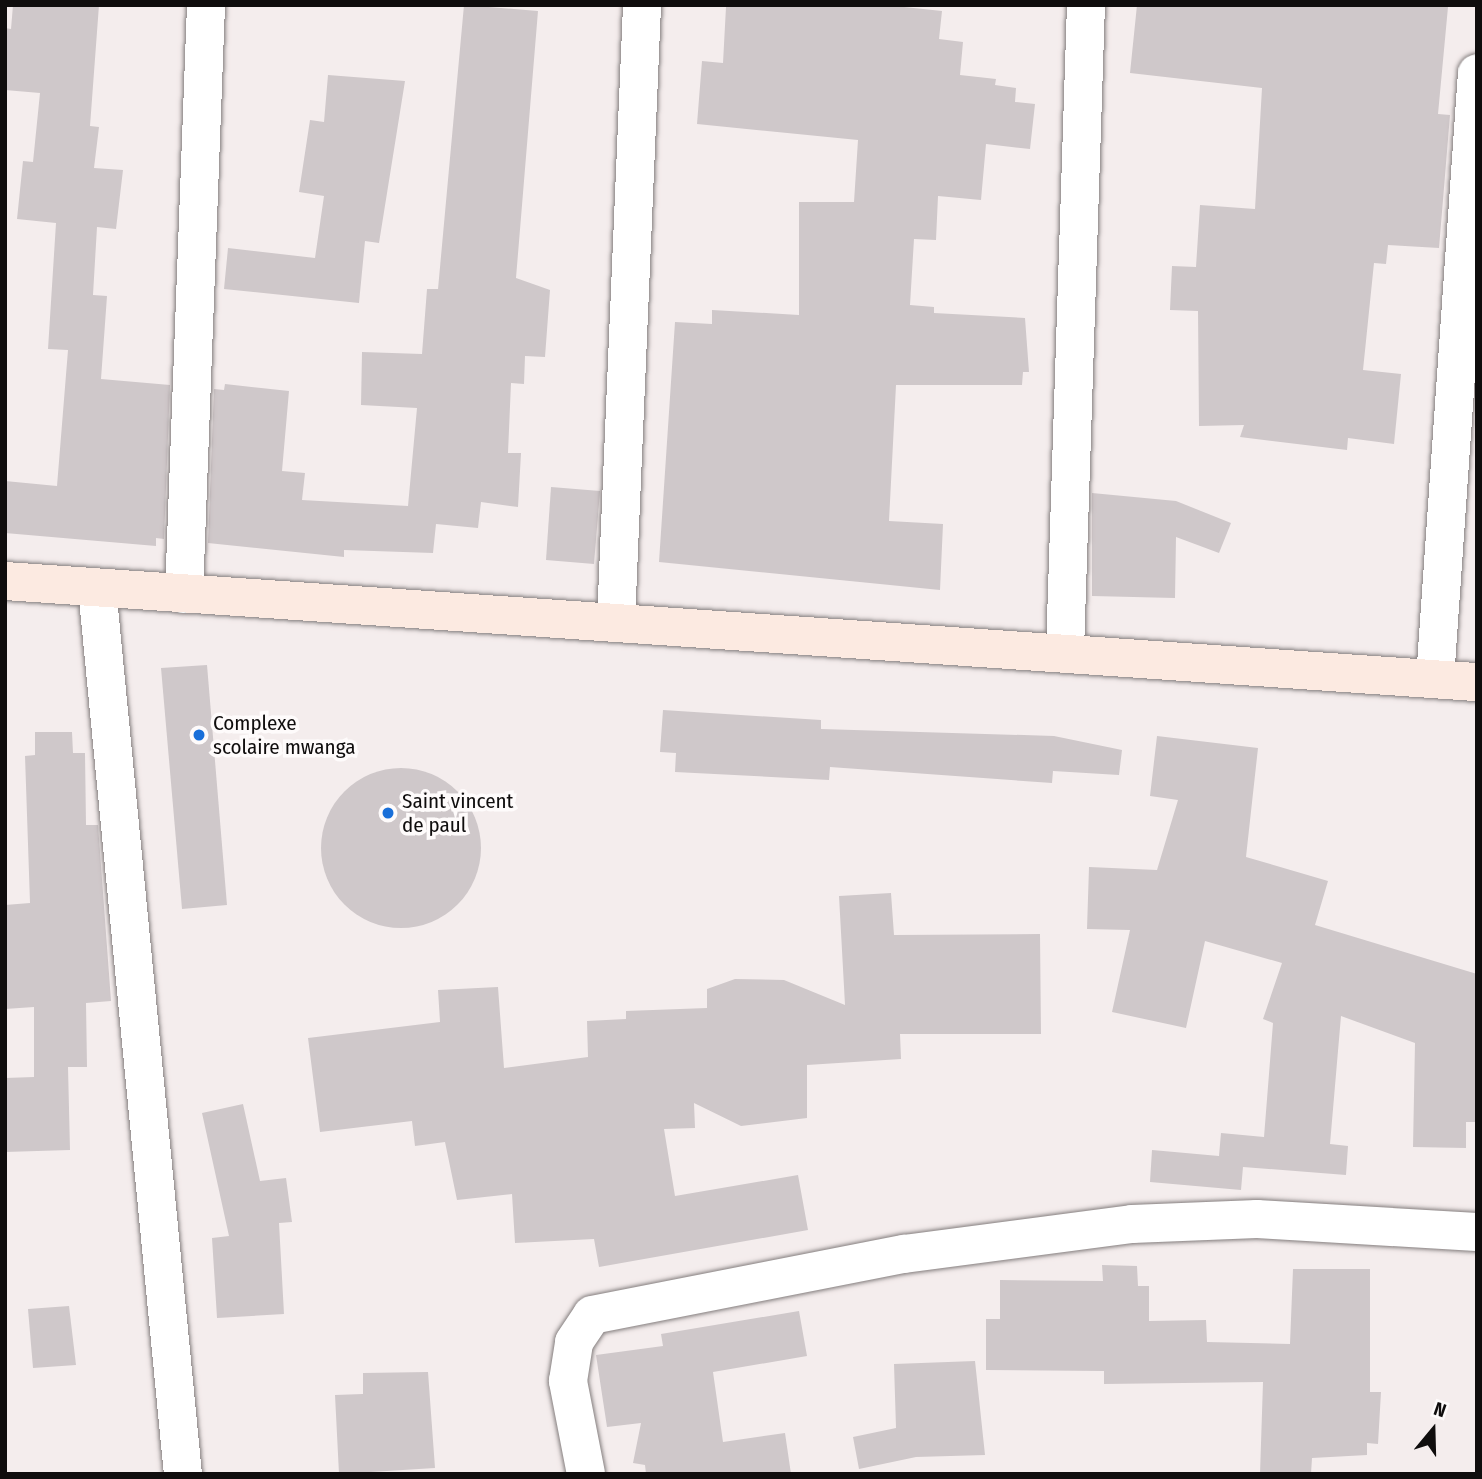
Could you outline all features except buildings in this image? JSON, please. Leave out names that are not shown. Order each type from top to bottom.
[{"type":"main road","points":[[5,581],[1065,651],[1477,682]]},
{"type":"street","points":[[184,594],[206,5]]},
{"type":"street","points":[[616,621],[642,5]]},
{"type":"street","points":[[1065,651],[1086,5]]},
{"type":"street","points":[[1435,679],[1477,73]]},
{"type":"street","points":[[97,588],[183,1474]]},
{"type":"street","points":[[586,1474],[568,1381],[574,1342],[592,1315],[904,1254],[1132,1224],[1257,1219],[1477,1232]]},
{"type":"place","name":"Complexe scolaire mwanga","points":[[199,735]]},
{"type":"place","name":"Saint vincent de paul","points":[[388,813]]}]
